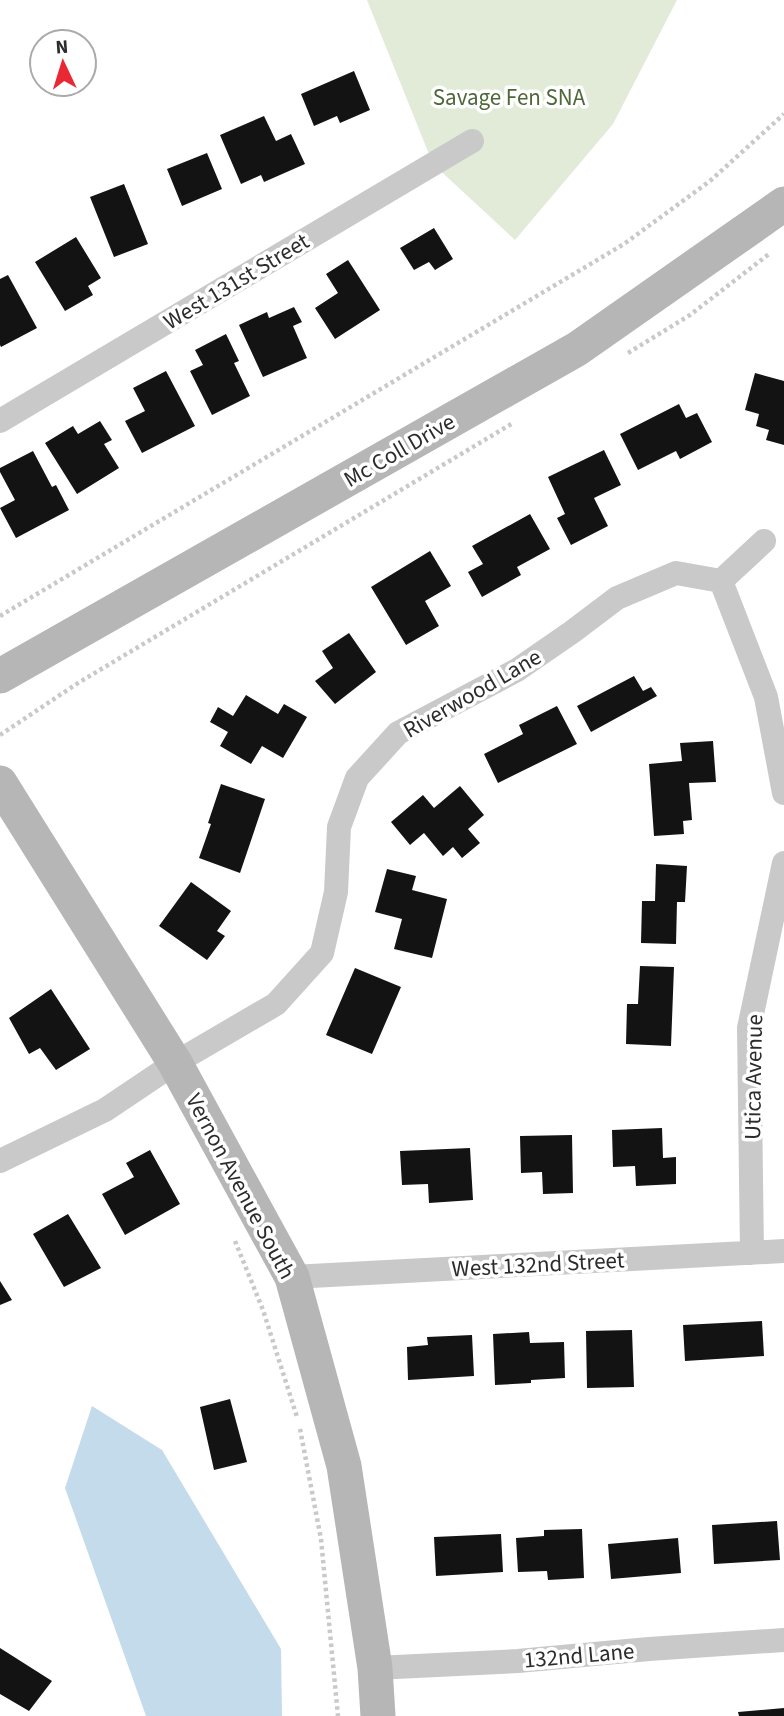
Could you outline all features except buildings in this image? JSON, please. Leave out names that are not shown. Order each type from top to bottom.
[{"type":"street","name":"West 131st Street","points":[[0,421],[472,141]]},
{"type":"street","name":"Mc Coll Drive","points":[[0,676],[577,349],[784,204]]},
{"type":"street","points":[[764,541],[721,580],[766,698],[784,793]]},
{"type":"street","name":"Riverwood Lane","points":[[175,1063],[275,1004],[322,953],[336,892],[339,827],[357,778],[398,733],[517,670],[617,598],[676,573],[721,580]]},
{"type":"street","name":"Vernon Avenue South","points":[[0,783],[175,1063],[292,1277],[344,1466],[374,1668],[378,1716]]},
{"type":"street","name":"Utica Avenue","points":[[752,1253],[749,1028],[784,863]]},
{"type":"street","points":[[0,1161],[105,1110],[175,1063]]},
{"type":"street","name":"West 132nd Street","points":[[292,1277],[784,1251]]},
{"type":"street","name":"132nd Lane","points":[[374,1668],[518,1661],[784,1640]]},
{"type":"path","points":[[0,616],[624,244],[710,181],[784,114]]},
{"type":"path","points":[[620,358],[690,315],[774,251]]},
{"type":"path","points":[[0,735],[78,682],[516,421]]},
{"type":"path","points":[[232,1232],[263,1310],[300,1428],[321,1539],[338,1716]]},
{"type":"green space","name":"Savage Fen SNA","points":[[367,0],[677,0],[613,124],[515,240],[433,164]]},
{"type":"water","points":[[92,1406],[162,1450],[281,1649],[282,1716],[146,1716],[65,1488]]}]
